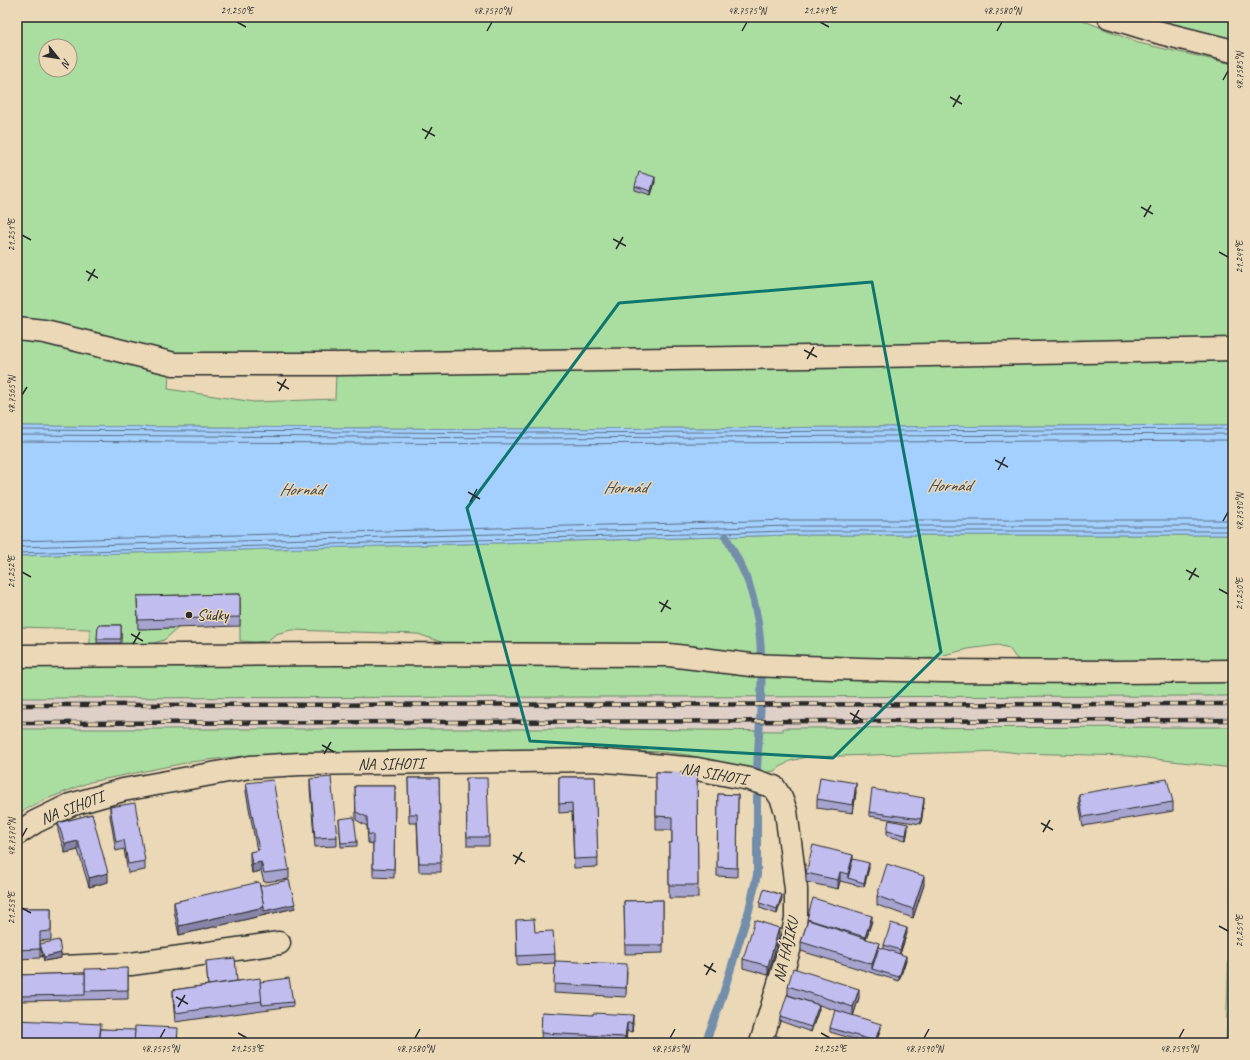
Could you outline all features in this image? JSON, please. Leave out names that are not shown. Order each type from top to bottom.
[{"type":"street","points":[[1109,17],[1161,33],[1233,51]]},
{"type":"street","points":[[17,329],[45,332],[174,364],[339,364],[1233,349]]},
{"type":"street","points":[[17,656],[338,654],[669,655],[751,665],[860,669],[1122,672],[1233,670]]},
{"type":"street","name":"NA SIHOTI","points":[[17,834],[35,822],[70,805],[123,790],[250,767],[264,766],[300,764],[595,760],[697,769],[749,779],[774,787]]},
{"type":"street","name":"NA HÁJIKU","points":[[761,1043],[790,947],[796,919],[796,889],[786,811],[781,798],[774,787]]},
{"type":"street","points":[[17,969],[130,964],[279,943]]},
{"type":"highlighted area","points":[[872,282],[941,652],[833,758],[530,741],[467,508],[619,303]]},
{"type":"shaded area","points":[[1233,696],[1233,727],[783,728],[783,731],[611,729],[17,729],[17,698]]},
{"type":"green space","points":[[17,17],[1075,17],[1138,43],[1233,64],[1233,340],[176,357],[17,322]]},
{"type":"green space","points":[[1109,17],[1233,17],[1233,51]]},
{"type":"green space","points":[[17,335],[169,373],[168,389],[254,402],[335,399],[336,375],[775,365],[1233,358],[1233,425],[532,429],[17,426]]},
{"type":"green space","points":[[791,535],[1233,535],[1233,663],[1025,663],[1016,658],[1009,648],[998,645],[968,649],[932,658],[834,663],[729,654],[695,646],[649,644],[455,645],[444,643],[418,634],[291,630],[276,634],[267,641],[255,642],[240,641],[240,603],[138,629],[178,628],[164,640],[144,646],[90,648],[90,629],[17,627],[17,556]]},
{"type":"green space","points":[[548,663],[1233,675],[1233,696],[17,698],[17,666]]},
{"type":"green space","points":[[1233,727],[1233,768],[1129,756],[1018,753],[1002,751],[807,757],[790,761],[774,771],[764,773],[688,755],[662,752],[586,749],[234,757],[190,762],[90,782],[44,800],[17,814],[17,729],[611,729],[783,731],[783,728]]},
{"type":"green space","points":[[1233,819],[1233,1043],[1226,1043]]},
{"type":"water","name":"Hornád","points":[[1233,425],[1233,535],[791,535],[17,556],[17,426],[532,429]]},
{"type":"building","points":[[639,172],[655,177],[651,191],[635,186]]},
{"type":"building","points":[[240,594],[240,617],[138,620],[137,596]]},
{"type":"building","points":[[98,625],[121,625],[121,639],[97,639]]},
{"type":"building","points":[[656,772],[697,773],[698,885],[669,885],[669,843],[672,843],[672,817],[656,816]]},
{"type":"building","points":[[331,777],[337,837],[315,838],[310,779]]},
{"type":"building","points":[[559,777],[595,777],[598,858],[574,859],[572,803],[559,804]]},
{"type":"building","points":[[820,777],[856,783],[853,805],[817,799]]},
{"type":"building","points":[[408,778],[439,778],[441,863],[419,863],[417,814],[409,814]]},
{"type":"building","points":[[466,778],[487,778],[489,837],[467,837]]},
{"type":"building","points":[[1167,779],[1173,802],[1083,817],[1079,794]]},
{"type":"building","points":[[273,780],[289,870],[264,873],[261,862],[252,864],[250,852],[259,850],[246,783]]},
{"type":"building","points":[[355,786],[395,786],[394,869],[373,868],[373,835],[368,834],[367,817],[356,812]]},
{"type":"building","points":[[872,789],[924,798],[921,819],[869,812]]},
{"type":"building","points":[[718,794],[738,795],[737,868],[717,867]]},
{"type":"building","points":[[135,803],[145,861],[128,864],[124,840],[116,842],[110,807]]},
{"type":"building","points":[[92,814],[108,873],[89,878],[78,841],[65,844],[58,823]]},
{"type":"building","points":[[354,817],[357,842],[341,843],[339,819]]},
{"type":"building","points":[[889,820],[908,824],[906,835],[887,831]]},
{"type":"building","points":[[813,845],[853,855],[848,874],[840,872],[838,880],[806,873]]},
{"type":"building","points":[[853,859],[869,863],[864,883],[848,878]]},
{"type":"building","points":[[887,864],[924,876],[913,909],[877,896]]},
{"type":"building","points":[[289,880],[295,904],[264,911],[260,886]]},
{"type":"building","points":[[259,882],[264,907],[179,926],[174,902]]},
{"type":"building","points":[[764,889],[782,895],[777,909],[760,903]]},
{"type":"building","points":[[813,898],[872,916],[865,937],[807,919]]},
{"type":"building","points":[[663,900],[663,945],[625,945],[624,901]]},
{"type":"building","points":[[17,908],[51,908],[51,931],[40,932],[40,949],[17,950]]},
{"type":"building","points":[[534,919],[535,932],[553,931],[555,954],[517,956],[516,920]]},
{"type":"building","points":[[755,920],[779,928],[768,966],[743,959]]},
{"type":"building","points":[[808,920],[879,943],[872,964],[801,942]]},
{"type":"building","points":[[891,923],[907,928],[900,950],[884,945]]},
{"type":"building","points":[[59,940],[61,953],[44,957],[40,944]]},
{"type":"building","points":[[879,947],[906,956],[899,977],[872,969]]},
{"type":"building","points":[[235,958],[237,981],[208,985],[206,961]]},
{"type":"building","points":[[555,961],[627,964],[626,988],[554,984]]},
{"type":"building","points":[[128,968],[128,990],[85,991],[85,969]]},
{"type":"building","points":[[793,968],[859,989],[853,1007],[788,986]]},
{"type":"building","points":[[85,973],[85,995],[17,996],[17,975]]},
{"type":"building","points":[[260,978],[262,1001],[175,1013],[173,990]]},
{"type":"building","points":[[289,978],[293,1002],[262,1005],[260,982]]},
{"type":"building","points":[[787,995],[819,1005],[811,1027],[780,1017]]},
{"type":"building","points":[[835,1010],[881,1024],[875,1041],[830,1028]]},
{"type":"building","points":[[542,1012],[593,1015],[593,1013],[633,1015],[632,1023],[627,1023],[625,1037],[541,1033]]},
{"type":"building","points":[[17,1020],[101,1024],[99,1043],[17,1042]]},
{"type":"building","points":[[135,1026],[178,1028],[177,1043],[134,1043]]},
{"type":"building","points":[[101,1029],[135,1030],[134,1043],[99,1043]]},
{"type":"building","points":[[774,1035],[799,1043],[772,1043]]},
{"type":"waterway","points":[[726,537],[749,584],[759,630],[762,677],[757,770]]},
{"type":"waterway","points":[[705,1043],[719,1007],[749,910],[757,875],[757,797]]},
{"type":"railway","points":[[17,705],[1233,704]]},
{"type":"railway","points":[[17,723],[1233,720]]},
{"type":"place","name":"Súdky","points":[[189,615]]}]
